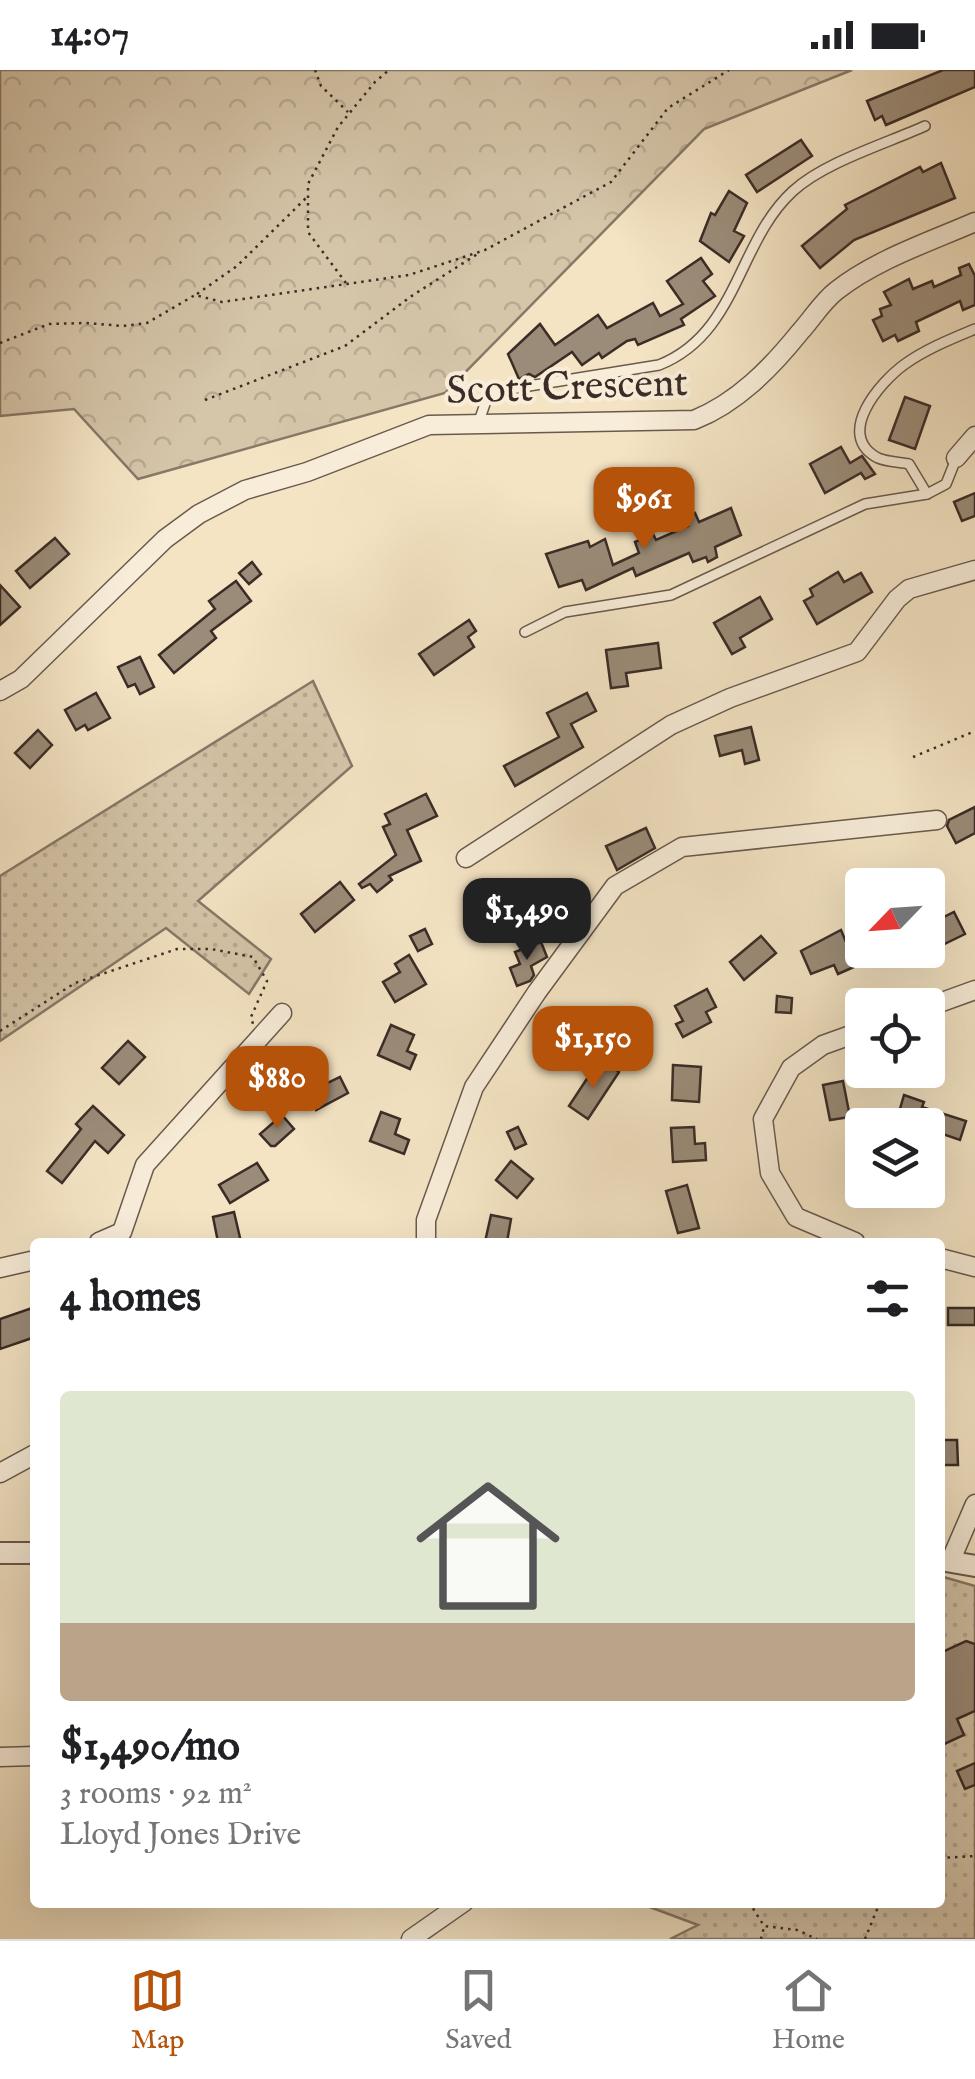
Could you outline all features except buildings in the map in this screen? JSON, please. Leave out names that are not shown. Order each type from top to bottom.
[{"type":"street","name":"Scott Crescent","points":[[0,690],[21,679],[165,538],[199,514],[245,490],[308,472],[429,424],[694,420],[722,409],[796,338],[833,293],[861,274],[975,222]]},
{"type":"street","points":[[956,458],[975,436]]},
{"type":"street","points":[[466,858],[671,725],[730,698],[858,652],[896,599],[908,589],[975,570]]},
{"type":"street","points":[[426,1238],[426,1220],[474,1087],[614,886],[682,846],[936,820]]},
{"type":"street","points":[[945,1001],[975,990]]},
{"type":"street","points":[[125,1237],[144,1165],[282,1012]]},
{"type":"street","points":[[845,1037],[823,1045],[791,1068],[764,1119],[770,1172],[796,1217],[846,1238]]},
{"type":"street","points":[[945,1259],[975,1267]]},
{"type":"street","points":[[0,1268],[30,1261]]},
{"type":"street","points":[[0,1473],[30,1457]]},
{"type":"street","points":[[975,1504],[945,1561],[975,1566]]},
{"type":"street","points":[[0,1553],[30,1553]]},
{"type":"street","points":[[0,1757],[30,1756]]},
{"type":"street","points":[[412,1939],[456,1908]]},
{"type":"lane","points":[[478,424],[486,401],[498,392],[660,365],[684,355],[706,333],[738,282],[766,223],[792,192],[815,174],[925,126]]},
{"type":"lane","points":[[928,494],[909,464],[878,458],[867,448],[858,430],[861,412],[902,366],[936,345],[975,330]]},
{"type":"lane","points":[[526,632],[565,612],[671,595],[865,504],[928,494],[946,484],[956,458]]},
{"type":"path","points":[[315,70],[321,86],[349,112]]},
{"type":"path","points":[[347,284],[308,232],[308,184],[338,126],[374,82],[389,70]]},
{"type":"path","points":[[205,400],[345,346],[410,297],[485,250],[611,182],[668,108],[729,70]]},
{"type":"path","points":[[0,344],[49,324],[147,323],[237,266],[308,196]]},
{"type":"path","points":[[195,295],[222,302],[409,276],[485,250]]},
{"type":"path","points":[[913,757],[975,731]]},
{"type":"path","points":[[0,1032],[76,983],[176,949],[211,949],[253,957],[266,981],[251,1017],[258,1039]]},
{"type":"path","points":[[945,1858],[975,1856]]},
{"type":"path","points":[[753,1908],[764,1926],[760,1939]]},
{"type":"path","points":[[865,1939],[878,1908]]},
{"type":"path","points":[[764,1926],[797,1930],[817,1939]]},
{"type":"green space","points":[[0,70],[852,70],[704,129],[445,393],[138,479],[74,409],[0,416]]},
{"type":"green space","points":[[313,681],[352,766],[198,901],[271,959],[249,994],[166,928],[0,1041],[0,876]]},
{"type":"green space","points":[[945,1577],[975,1586],[975,1939],[670,1939],[698,1925],[652,1908],[945,1908]]}]
